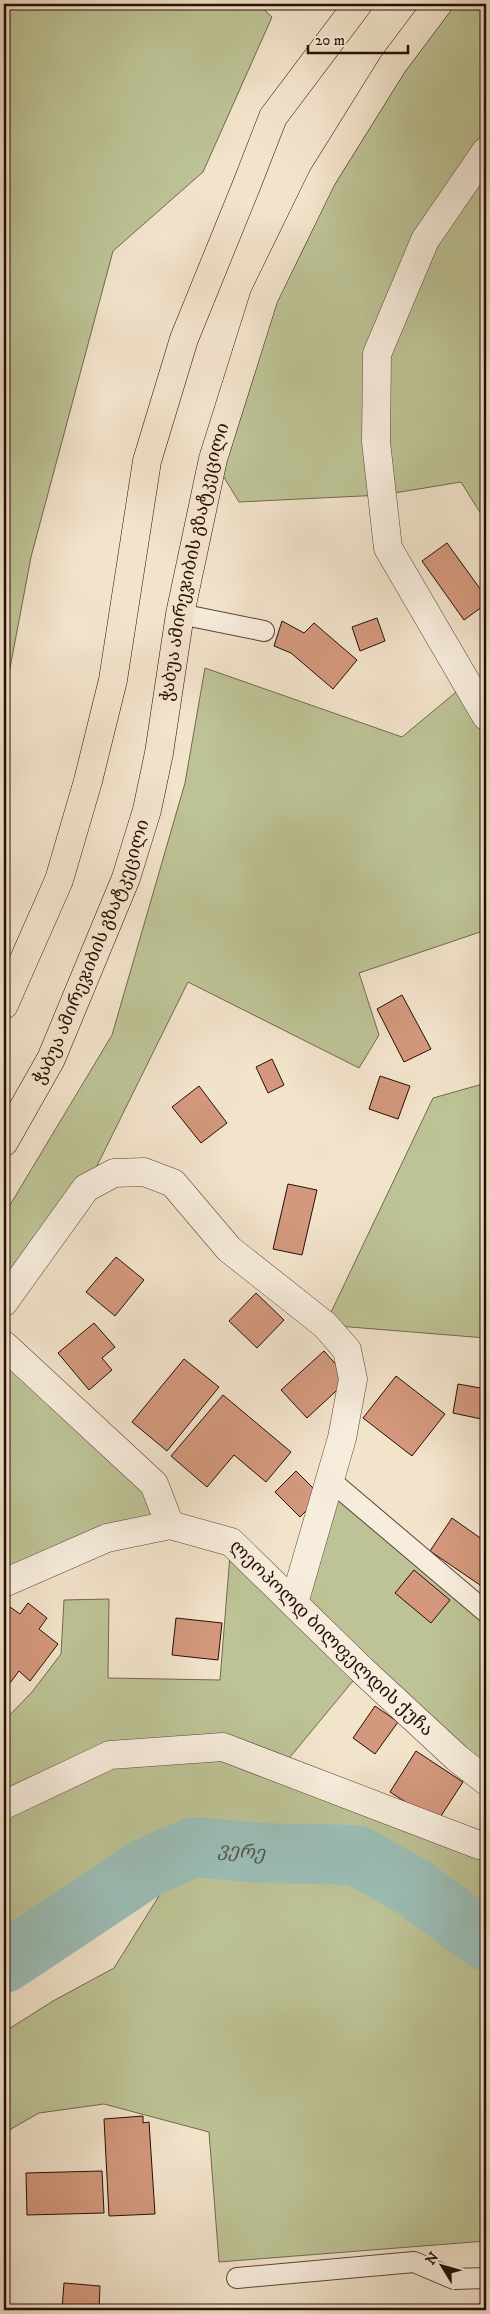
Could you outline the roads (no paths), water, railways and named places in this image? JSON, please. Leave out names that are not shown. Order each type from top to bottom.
[{"type":"main road","points":[[4,1005],[59,880],[88,781],[113,680],[147,461],[184,339],[273,117],[358,4]]},
{"type":"main road","name":"ჭაბუა ამირეჯიბის გზატკეცილი","points":[[4,1142],[51,1059],[126,878],[147,810],[159,753],[180,614],[213,459],[264,296],[322,178],[393,64],[438,4]]},
{"type":"street","points":[[486,152],[425,240],[377,354],[376,442],[388,548],[486,716]]},
{"type":"street","points":[[4,1302],[86,1188],[114,1173],[144,1172],[173,1183],[229,1250],[249,1268],[325,1324],[346,1350],[353,1380],[342,1438],[294,1603]]},
{"type":"street","points":[[4,1345],[154,1484],[170,1525],[107,1538],[4,1583]]},
{"type":"street","name":"ლეოპოლდ ბილფელდის ქუჩა","points":[[170,1525],[231,1542],[457,1758],[486,1781]]},
{"type":"street","points":[[4,1805],[110,1755],[223,1747],[479,1845],[486,1844]]},
{"type":"lane","points":[[180,614],[264,631]]},
{"type":"lane","points":[[330,1480],[486,1612]]},
{"type":"lane","points":[[237,2278],[414,2262],[454,2279],[486,2278]]},
{"type":"waterway","name":"ვერე","points":[[4,1963],[148,1867],[194,1847],[261,1853],[356,1855],[413,1887],[486,1941]]}]
